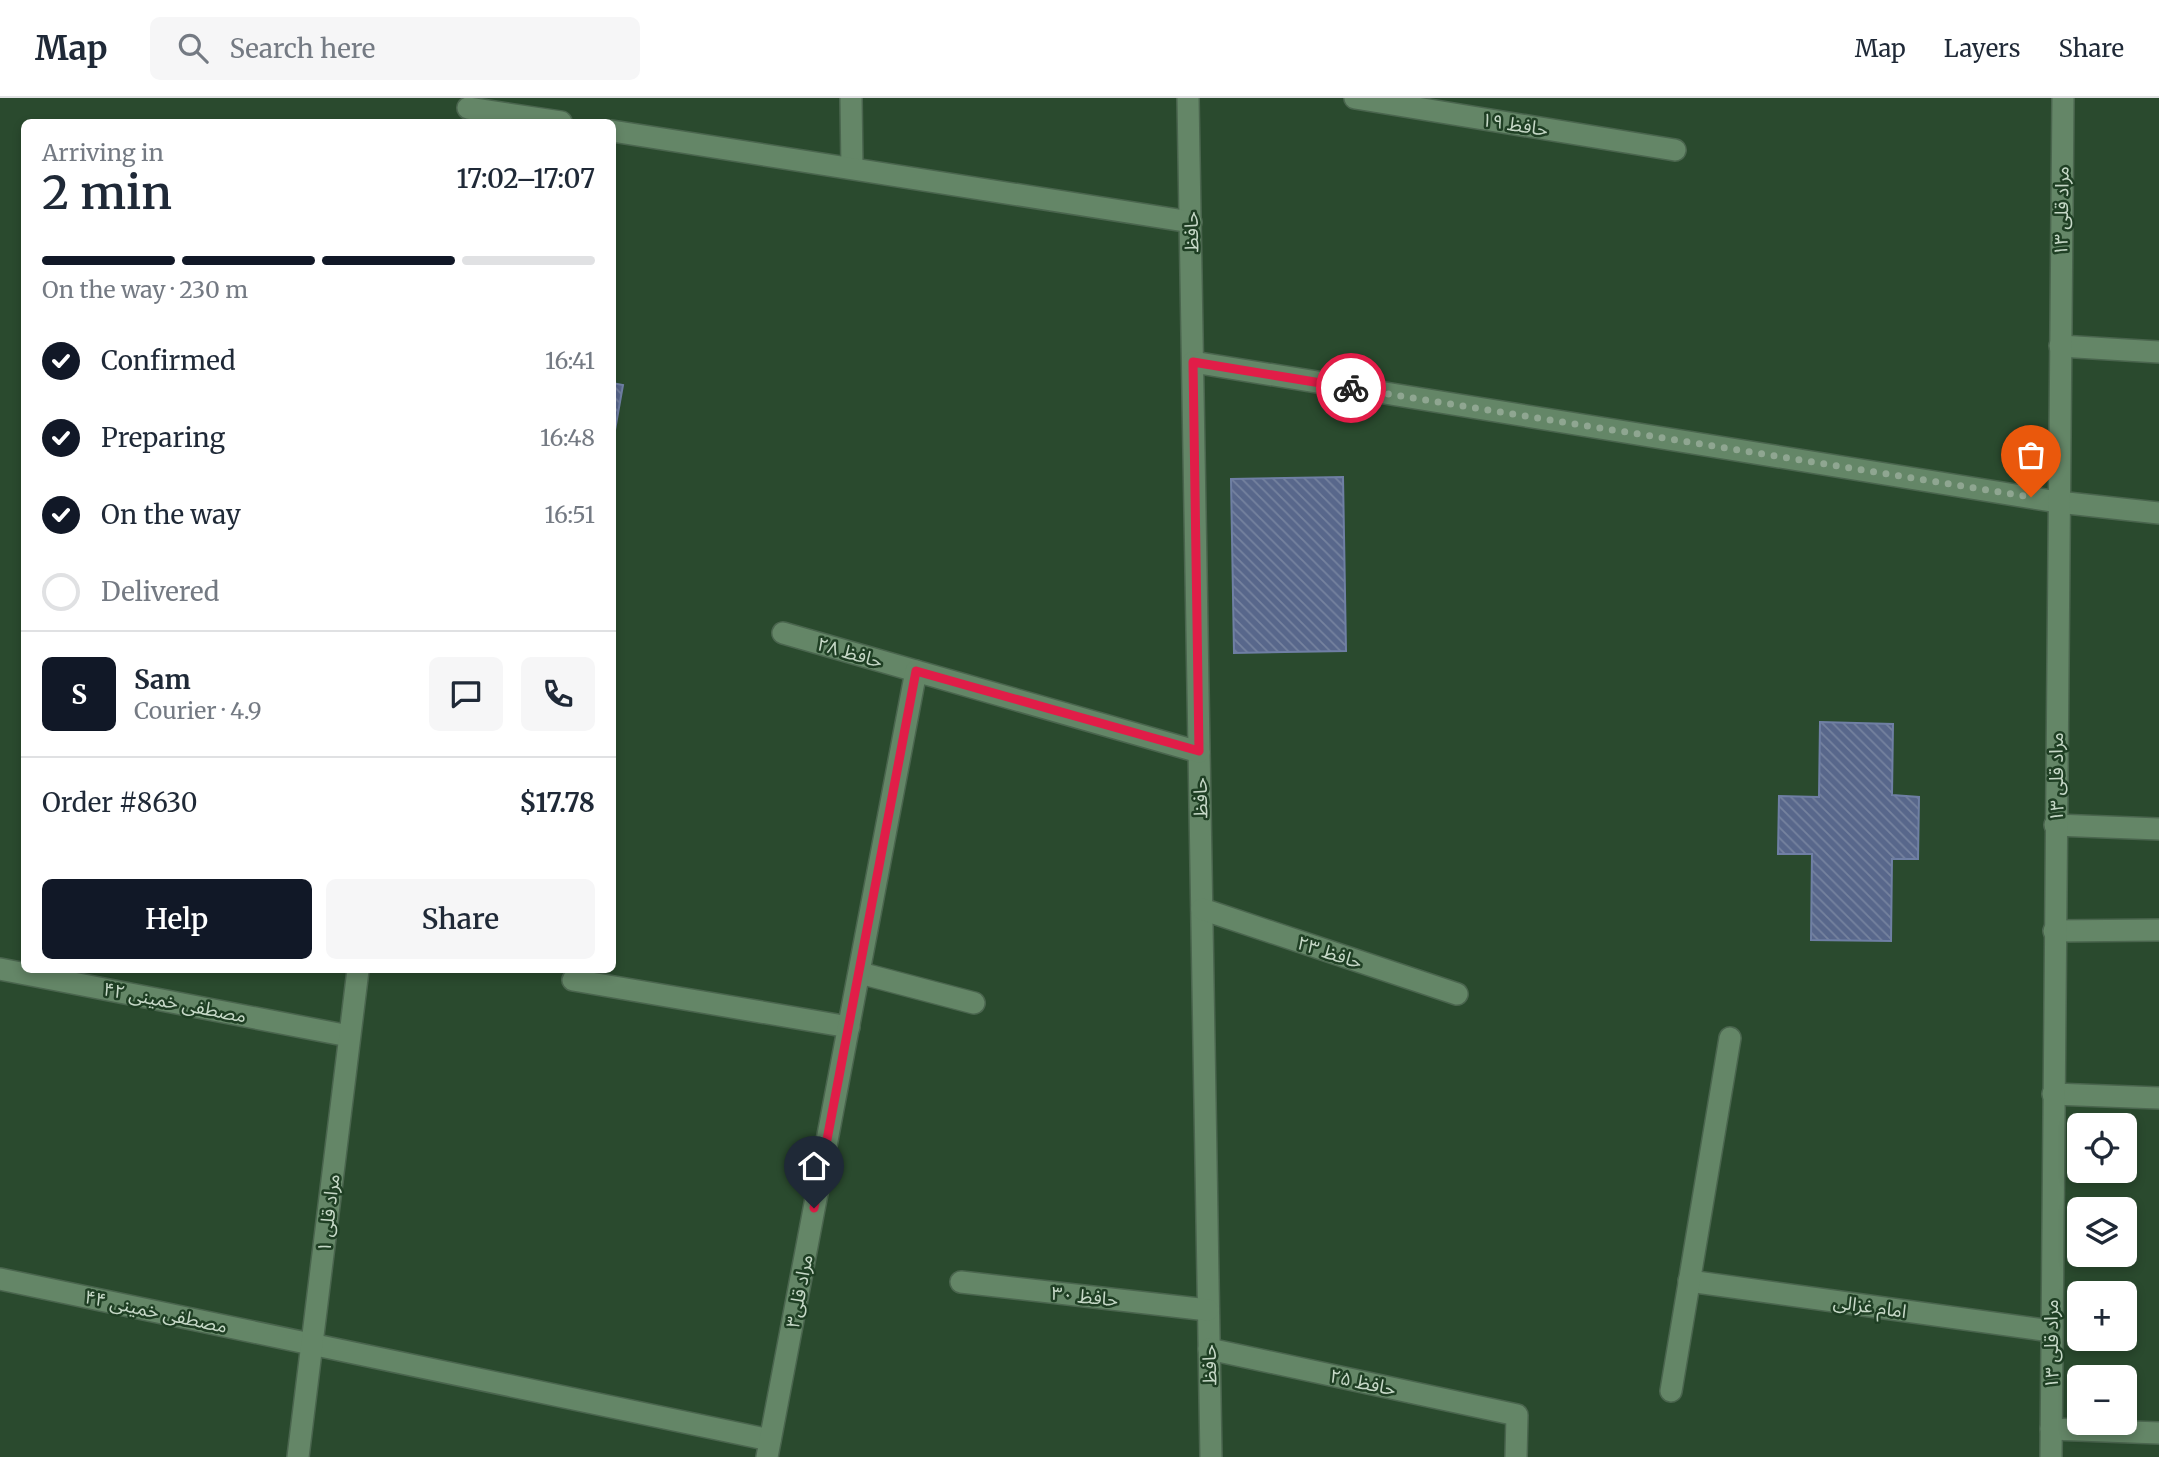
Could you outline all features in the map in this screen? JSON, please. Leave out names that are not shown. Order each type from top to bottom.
[{"type":"street","points":[[851,98],[852,168]]},
{"type":"street","name":"حافظ","points":[[1188,98],[1211,1457]]},
{"type":"street","name":"حافظ ۱۹","points":[[1355,98],[1675,150]]},
{"type":"street","name":"مراد قلی ۱۳","points":[[2051,1457],[2063,98]]},
{"type":"street","points":[[468,109],[540,119]]},
{"type":"street","points":[[616,132],[1191,222]]},
{"type":"street","points":[[2060,346],[2159,352]]},
{"type":"street","points":[[1193,362],[2058,502],[2159,513]]},
{"type":"street","name":"حافظ ۲۸","points":[[783,633],[1199,751]]},
{"type":"street","name":"مراد قلی۳","points":[[768,1449],[916,671]]},
{"type":"street","points":[[2055,825],[2159,829]]},
{"type":"street","name":"حافظ ۲۳","points":[[1202,909],[1457,994]]},
{"type":"street","points":[[2054,931],[2159,930]]},
{"type":"street","name":"مصطفی خمینی ۴۲","points":[[0,969],[349,1036]]},
{"type":"street","name":"مراد قلی ۱","points":[[298,1457],[358,973]]},
{"type":"street","points":[[860,973],[974,1003]]},
{"type":"street","points":[[573,980],[849,1027]]},
{"type":"street","points":[[1671,1391],[1730,1038]]},
{"type":"street","points":[[2053,1094],[2159,1098]]},
{"type":"street","name":"مصطفی خمینی ۴۴","points":[[0,1279],[313,1344],[768,1449]]},
{"type":"street","name":"امام غزالی","points":[[1689,1280],[2051,1331]]},
{"type":"street","name":"حافظ ۳۰","points":[[961,1282],[1208,1310]]},
{"type":"street","name":"حافظ ۲۵","points":[[1209,1349],[1517,1415],[1516,1457]]},
{"type":"street","points":[[2051,1429],[2159,1433]]},
{"type":"building","points":[[616,384],[623,385],[616,424]]},
{"type":"building","points":[[1343,477],[1346,651],[1234,653],[1231,479]]},
{"type":"building","points":[[1820,722],[1893,724],[1892,795],[1919,797],[1918,859],[1892,859],[1891,941],[1811,940],[1812,854],[1778,854],[1779,796],[1819,797]]},
{"type":"way so far","points":[[1351,388],[2031,497]]},
{"type":"route","points":[[814,1208],[916,671],[1199,751],[1193,362],[1351,388]]}]
